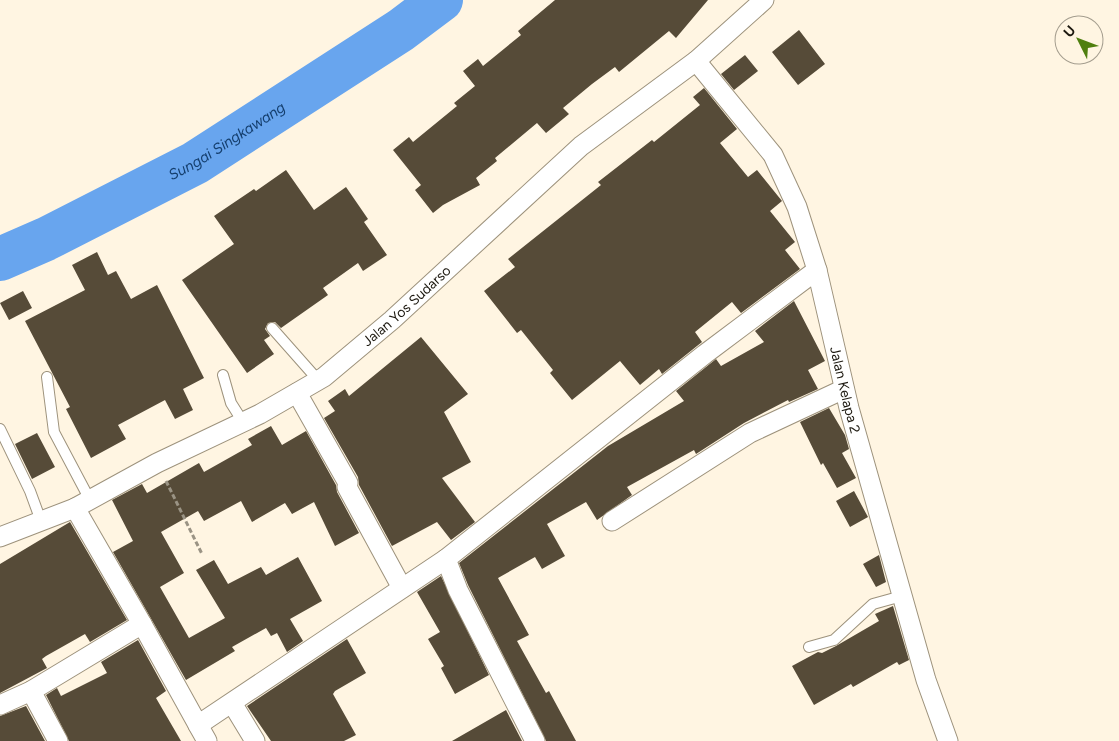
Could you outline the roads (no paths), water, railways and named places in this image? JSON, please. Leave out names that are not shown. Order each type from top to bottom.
[{"type":"street","name":"Jalan Yos Sudarso","points":[[0,537],[82,504],[158,463],[244,422],[318,380],[392,320],[581,146],[696,61],[764,0]]},
{"type":"street","name":"Jalan Kelapa 2","points":[[696,61],[773,155],[797,207],[817,270],[844,389],[902,596],[926,680],[948,741]]},
{"type":"street","points":[[82,504],[142,624],[202,733],[232,703],[446,559],[697,360],[817,270]]},
{"type":"street","points":[[612,521],[750,433],[844,389]]},
{"type":"street","points":[[297,393],[338,463],[348,484],[347,487],[402,588]]},
{"type":"street","points":[[446,559],[458,590],[535,741]]},
{"type":"street","points":[[0,705],[31,691],[142,624]]},
{"type":"street","points":[[31,691],[58,741]]},
{"type":"street","points":[[232,703],[255,741]]},
{"type":"lane","points":[[272,328],[318,380]]},
{"type":"lane","points":[[223,374],[231,402],[244,422]]},
{"type":"lane","points":[[47,377],[54,432],[82,504]]},
{"type":"lane","points":[[0,429],[30,491],[41,521]]},
{"type":"lane","points":[[809,647],[834,640],[873,604],[902,596]]},
{"type":"waterway","name":"Sungai Singkawang","points":[[0,259],[46,239],[195,163],[401,30],[441,0]]}]
